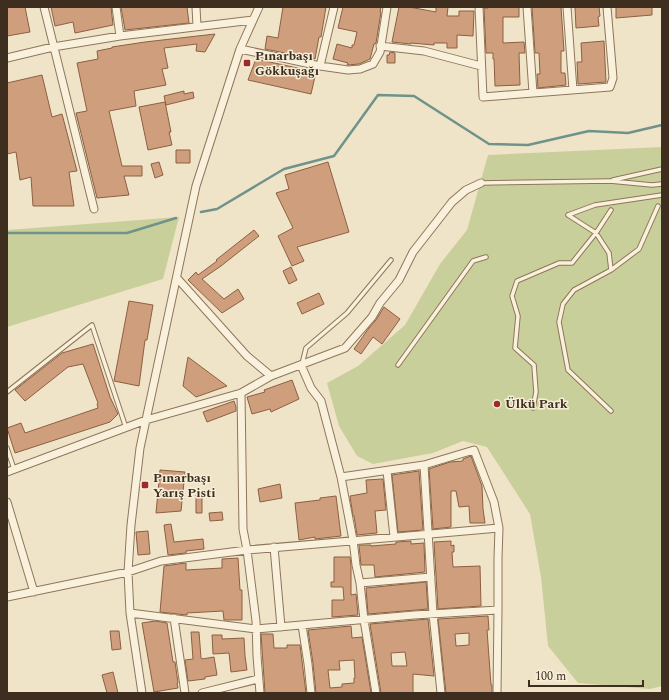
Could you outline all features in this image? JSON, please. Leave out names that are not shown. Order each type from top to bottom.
[{"type":"street","points":[[44,7],[94,209]]},
{"type":"street","points":[[116,7],[120,36]]},
{"type":"street","points":[[196,7],[197,26]]},
{"type":"street","points":[[142,693],[130,613],[128,572],[131,525],[140,448],[196,186],[240,49],[259,7]]},
{"type":"street","points":[[320,66],[334,7]]},
{"type":"street","points":[[240,49],[320,66],[348,70],[360,69],[373,64],[380,52],[387,7]]},
{"type":"street","points":[[479,7],[483,97],[610,87],[613,78],[607,7]]},
{"type":"street","points":[[527,7],[533,93]]},
{"type":"street","points":[[567,7],[573,90]]},
{"type":"street","points":[[7,58],[53,47],[120,36],[252,20]]},
{"type":"street","points":[[380,46],[424,51],[481,66]]},
{"type":"street","points":[[10,471],[146,420],[241,393],[271,376],[345,348],[372,317],[380,303],[399,280],[413,252],[452,202],[466,190],[480,183]]},
{"type":"street","points":[[177,278],[247,356],[271,376]]},
{"type":"street","points":[[302,365],[310,388],[321,401],[341,477],[360,583],[364,620],[376,693]]},
{"type":"street","points":[[241,393],[243,529],[256,621],[258,679],[260,693]]},
{"type":"street","points":[[341,477],[424,465],[474,450],[494,502],[499,528],[497,693]]},
{"type":"street","points":[[424,465],[433,614],[441,693]]},
{"type":"street","points":[[386,471],[394,537]]},
{"type":"street","points":[[7,502],[34,592]]},
{"type":"street","points":[[7,597],[128,572],[161,561],[274,547],[499,528]]},
{"type":"street","points":[[274,547],[281,627]]},
{"type":"street","points":[[360,583],[431,577]]},
{"type":"street","points":[[130,613],[256,629],[498,610]]},
{"type":"street","points":[[174,618],[185,693]]},
{"type":"street","points":[[302,625],[311,693]]},
{"type":"street","points":[[202,693],[258,679]]},
{"type":"lane","points":[[610,181],[662,169]]},
{"type":"lane","points":[[480,183],[610,181],[652,185],[662,184]]},
{"type":"lane","points":[[611,270],[609,253],[596,233],[568,215],[595,205],[662,195]]},
{"type":"lane","points":[[610,411],[568,370],[559,322],[563,304],[574,290],[611,270],[638,249],[658,206]]},
{"type":"lane","points":[[533,408],[536,392],[534,364],[515,348],[518,316],[512,296],[517,281],[559,264],[572,264],[596,233],[611,210]]},
{"type":"lane","points":[[398,365],[473,262],[486,257]]},
{"type":"lane","points":[[302,365],[306,348],[347,313],[391,260]]},
{"type":"lane","points":[[7,392],[92,325],[126,428]]},
{"type":"lane","points":[[7,448],[10,471]]},
{"type":"green space","name":"Ülkü Park","points":[[662,147],[662,686],[650,689],[578,683],[548,646],[541,577],[530,514],[487,447],[463,441],[433,453],[373,464],[357,456],[339,426],[327,383],[358,366],[405,325],[440,264],[467,230],[488,155]]},
{"type":"green space","points":[[179,217],[163,279],[7,327],[7,230]]},
{"type":"building","points":[[7,7],[25,7],[30,32],[7,36]]},
{"type":"building","points":[[51,7],[111,7],[113,25],[75,33],[73,22],[55,26]]},
{"type":"building","points":[[121,7],[187,7],[189,23],[125,30]]},
{"type":"building","points":[[283,7],[326,7],[321,37],[319,37],[315,59],[265,49],[267,36],[278,38]]},
{"type":"building","points":[[343,7],[381,7],[376,43],[374,44],[370,59],[359,64],[347,65],[348,63],[333,59],[337,44],[352,48],[357,32],[338,28]]},
{"type":"building","points":[[399,7],[409,7],[436,12],[436,7],[448,7],[447,16],[459,16],[459,11],[474,11],[473,36],[457,35],[457,48],[447,48],[447,43],[434,43],[434,45],[392,42]]},
{"type":"building","points":[[519,7],[519,17],[503,17],[503,43],[524,42],[525,53],[519,53],[520,85],[495,86],[493,53],[486,53],[484,8]]},
{"type":"building","points":[[532,7],[561,7],[564,51],[561,51],[561,73],[565,73],[566,85],[538,88],[537,74],[540,74],[539,53],[535,53]]},
{"type":"building","points":[[575,7],[599,7],[599,26],[576,28]]},
{"type":"building","points":[[616,7],[652,7],[652,15],[616,18]]},
{"type":"building","points":[[215,34],[205,52],[196,51],[197,44],[164,48],[168,68],[162,69],[166,85],[134,91],[136,106],[109,111],[122,166],[142,166],[142,176],[124,176],[129,195],[97,198],[76,113],[87,111],[77,63],[98,59],[97,51],[112,47]]},
{"type":"building","points":[[604,41],[606,82],[578,84],[577,62],[582,62],[581,43]]},
{"type":"building","points":[[390,52],[395,53],[395,63],[387,63],[387,55],[389,55]]},
{"type":"building","points":[[256,59],[316,72],[311,94],[248,80]]},
{"type":"building","points":[[42,75],[52,117],[62,114],[77,171],[69,172],[74,206],[33,206],[31,177],[20,180],[16,152],[7,154],[7,83]]},
{"type":"building","points":[[184,91],[184,94],[193,92],[194,98],[166,105],[164,96]]},
{"type":"building","points":[[165,102],[172,145],[148,150],[139,107]]},
{"type":"building","points":[[176,150],[190,150],[190,163],[176,163]]},
{"type":"building","points":[[159,162],[163,175],[155,178],[151,164]]},
{"type":"building","points":[[328,162],[349,232],[297,247],[304,261],[292,266],[278,236],[293,228],[276,193],[289,189],[285,175]]},
{"type":"building","points":[[254,230],[259,236],[202,279],[224,299],[238,289],[244,299],[222,313],[188,280],[196,272],[198,275],[217,261],[216,260]]},
{"type":"building","points":[[291,267],[297,280],[289,284],[283,271]]},
{"type":"building","points":[[319,293],[324,304],[302,314],[297,303]]},
{"type":"building","points":[[129,301],[153,305],[147,340],[145,340],[139,386],[114,381]]},
{"type":"building","points":[[384,307],[400,319],[382,344],[373,337],[361,354],[354,349]]},
{"type":"building","points":[[93,344],[110,397],[118,414],[110,422],[15,453],[7,428],[21,423],[25,433],[98,408],[98,403],[83,364],[68,367],[25,401],[15,390],[62,353]]},
{"type":"building","points":[[188,357],[227,386],[196,397],[183,386]]},
{"type":"building","points":[[292,380],[299,399],[271,412],[270,409],[252,414],[247,397],[265,392],[264,390]]},
{"type":"building","points":[[234,401],[236,411],[207,422],[203,412]]},
{"type":"building","points":[[471,456],[482,486],[485,523],[470,523],[469,506],[459,507],[456,491],[451,491],[451,527],[433,529],[429,469],[450,462],[463,461],[463,459]]},
{"type":"building","points":[[160,470],[185,472],[181,511],[156,513]]},
{"type":"building","points":[[419,471],[423,530],[398,532],[392,475]]},
{"type":"building","points":[[383,479],[386,510],[375,511],[377,533],[357,535],[350,496],[367,493],[366,480]]},
{"type":"building","points":[[280,484],[282,498],[260,502],[258,489]]},
{"type":"building","points":[[196,495],[202,495],[202,513],[196,513]]},
{"type":"building","points":[[336,496],[341,536],[315,539],[315,537],[299,540],[295,503],[320,500],[320,498]]},
{"type":"building","points":[[222,512],[223,520],[210,521],[209,513]]},
{"type":"building","points":[[171,524],[174,542],[203,539],[204,549],[168,555],[164,525]]},
{"type":"building","points":[[148,531],[150,554],[138,555],[136,532]]},
{"type":"building","points":[[411,541],[411,544],[424,543],[425,572],[375,577],[374,565],[361,565],[359,545],[371,546]]},
{"type":"building","points":[[451,541],[451,546],[454,545],[454,552],[452,552],[453,567],[480,566],[481,606],[438,609],[434,542]]},
{"type":"building","points":[[334,557],[350,557],[351,595],[356,594],[358,615],[332,617],[332,600],[344,600],[343,587],[331,587],[331,582],[334,582]]},
{"type":"building","points":[[238,558],[240,590],[242,590],[242,620],[224,620],[223,611],[187,613],[187,615],[160,612],[164,566],[186,563],[186,570],[222,568],[222,559]]},
{"type":"building","points":[[426,582],[428,609],[368,614],[366,588]]},
{"type":"building","points":[[488,616],[489,630],[487,630],[492,693],[446,693],[438,619]],"holes":[[[469,633],[469,645],[456,646],[455,634]]]},
{"type":"building","points":[[428,619],[434,676],[413,674],[413,693],[381,693],[370,624]],"holes":[[[405,652],[407,666],[392,666],[391,653]]]},
{"type":"building","points":[[155,621],[167,623],[173,662],[175,662],[178,688],[154,692],[142,623]]},
{"type":"building","points":[[351,626],[352,638],[362,637],[371,693],[316,693],[308,630]],"holes":[[[354,660],[354,683],[342,684],[342,687],[330,688],[328,670],[340,670],[339,661]]]},
{"type":"building","points":[[110,631],[119,631],[121,649],[112,650]]},
{"type":"building","points":[[191,632],[199,632],[201,658],[214,657],[217,675],[205,677],[205,679],[188,681],[185,660],[193,659]]},
{"type":"building","points":[[261,634],[273,634],[274,648],[287,648],[287,645],[300,645],[306,693],[265,693]]},
{"type":"building","points":[[212,635],[222,635],[222,639],[244,638],[247,670],[231,672],[229,653],[213,654]]},
{"type":"building","points":[[113,672],[118,693],[107,693],[102,675]]},
{"type":"waterway","points":[[201,212],[217,209],[284,169],[334,156],[378,95],[414,96],[489,144],[528,145],[589,131],[628,133],[662,125]]},
{"type":"waterway","points":[[7,233],[127,233],[176,218]]},
{"type":"place","name":"Pınarbaşı Gökkuşağı","points":[[247,63]]},
{"type":"place","name":"Ülkü Park","points":[[497,404]]},
{"type":"place","name":"Pınarbaşı Yarış Pisti","points":[[145,485]]}]
